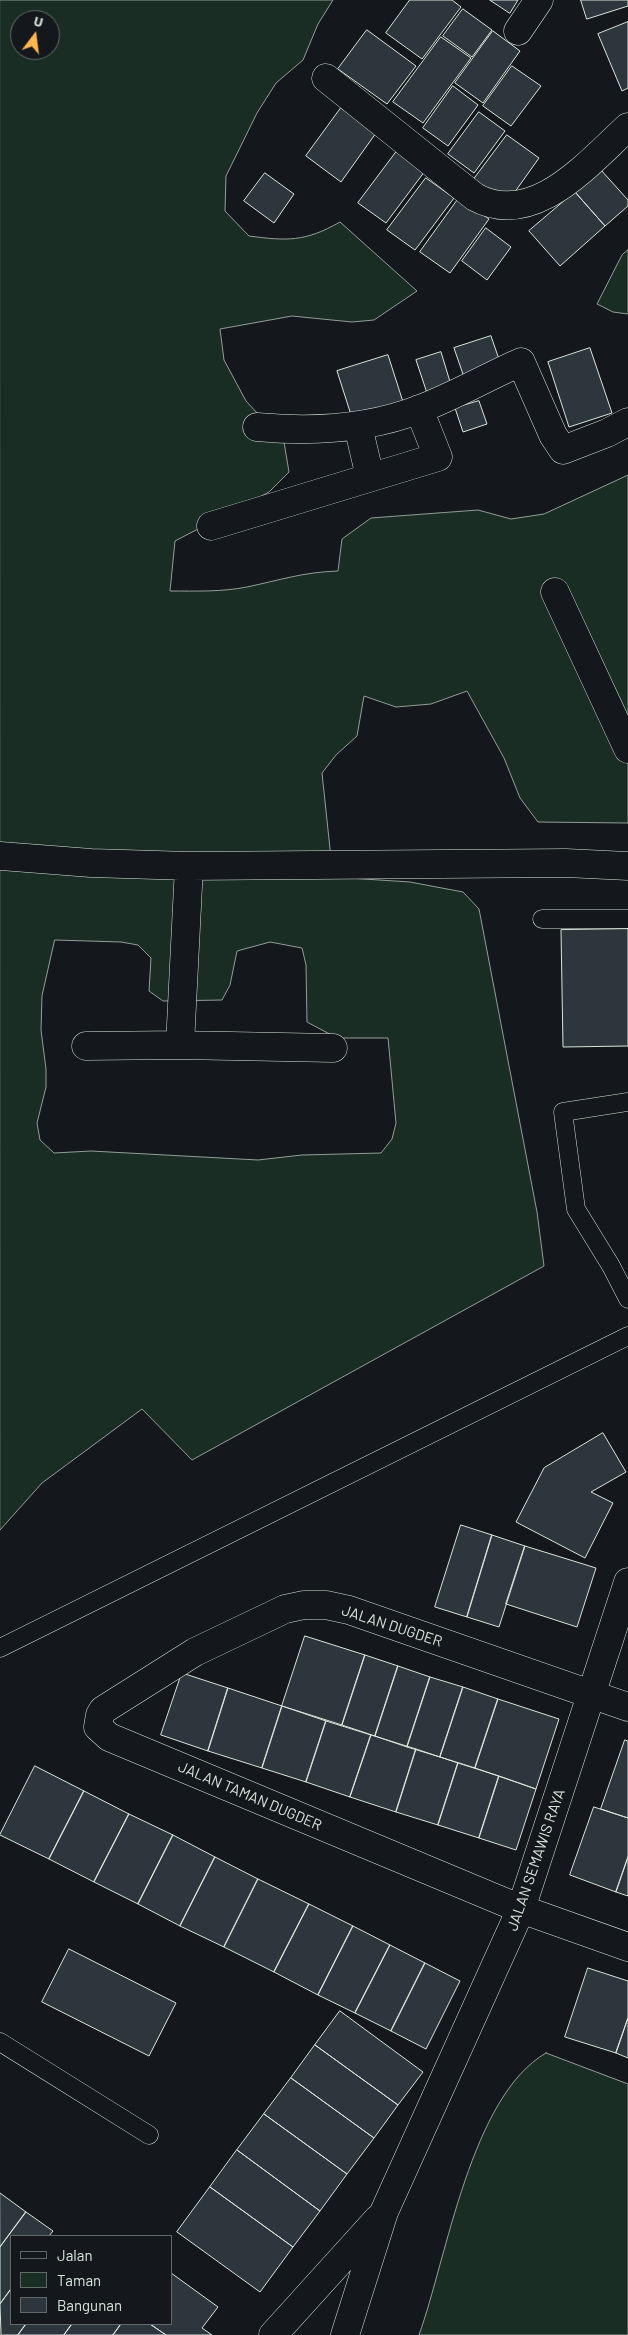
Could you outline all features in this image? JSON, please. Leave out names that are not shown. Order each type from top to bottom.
[{"type":"street","points":[[518,31],[539,0]]},
{"type":"street","points":[[326,78],[475,197],[486,203],[498,206],[510,207],[524,204],[556,189],[628,127]]},
{"type":"street","points":[[257,428],[284,430],[358,426],[419,409],[521,362],[553,435],[563,450],[608,433],[628,422]]},
{"type":"street","points":[[211,526],[438,457],[419,409]]},
{"type":"street","points":[[358,426],[370,477]]},
{"type":"street","points":[[555,592],[628,749]]},
{"type":"street","points":[[0,856],[91,863],[189,866],[556,863],[628,866]]},
{"type":"street","points":[[180,1045],[189,866]]},
{"type":"street","points":[[86,1046],[180,1045],[333,1048]]},
{"type":"street","name":"JALAN SEMAWIS RAYA","points":[[345,2335],[384,2212],[521,1910],[628,1582]]},
{"type":"street","name":"JALAN DUGDER","points":[[195,1652],[285,1609],[304,1605],[326,1604],[628,1707]]},
{"type":"street","name":"JALAN TAMAN DUGDER","points":[[195,1652],[103,1710],[98,1720],[98,1727],[102,1732],[127,1745],[521,1910],[628,1947]]},
{"type":"street","name":"JALAN SEMAWIS RAYA","points":[[273,2335],[384,2212]]},
{"type":"lane","points":[[542,919],[628,919]]},
{"type":"lane","points":[[628,1102],[563,1112],[576,1209],[611,1266],[628,1299]]},
{"type":"lane","points":[[0,1648],[628,1336]]},
{"type":"lane","points":[[0,2042],[149,2135]]},
{"type":"green space","points":[[0,0],[333,0],[318,24],[303,60],[276,83],[257,113],[226,176],[225,211],[249,236],[262,238],[285,239],[306,237],[328,229],[340,222],[417,291],[374,320],[352,322],[292,316],[220,329],[224,360],[246,401],[284,442],[289,472],[269,492],[175,541],[170,591],[238,589],[303,575],[338,571],[342,539],[371,518],[478,510],[511,519],[544,514],[628,475],[628,823],[538,822],[520,798],[504,758],[467,691],[431,704],[396,707],[364,696],[357,736],[336,755],[322,773],[333,877],[410,882],[463,892],[479,909],[537,1212],[544,1266],[192,1460],[142,1409],[42,1483],[0,1530]],"holes":[[[55,940],[121,942],[138,945],[151,958],[149,991],[163,1001],[222,1000],[230,985],[237,951],[270,942],[302,948],[306,965],[307,1022],[337,1038],[388,1038],[396,1123],[392,1139],[381,1153],[302,1155],[258,1160],[91,1151],[54,1153],[40,1140],[37,1123],[46,1087],[46,1069],[41,1030],[42,996]]]},
{"type":"green space","points":[[628,250],[628,314],[613,312],[597,304],[622,255]]},
{"type":"green space","points":[[546,2053],[628,2084],[628,2335],[419,2335],[465,2181],[480,2141],[498,2104],[520,2074]]},
{"type":"building","points":[[410,0],[452,0],[461,7],[422,59],[386,33]]},
{"type":"building","points":[[490,0],[518,0],[510,13]]},
{"type":"building","points":[[581,0],[628,0],[628,6],[587,19]]},
{"type":"building","points":[[463,9],[492,30],[472,57],[443,36]]},
{"type":"building","points":[[628,22],[628,88],[622,91],[598,34]]},
{"type":"building","points":[[367,30],[416,66],[387,104],[338,69]]},
{"type":"building","points":[[493,31],[520,51],[483,103],[455,83]]},
{"type":"building","points":[[441,37],[471,58],[423,123],[393,102]]},
{"type":"building","points":[[512,66],[541,86],[511,126],[483,106]]},
{"type":"building","points":[[453,86],[478,105],[448,146],[423,128]]},
{"type":"building","points":[[341,108],[376,133],[341,182],[306,156]]},
{"type":"building","points":[[479,112],[505,131],[474,173],[448,154]]},
{"type":"building","points":[[507,135],[539,158],[507,203],[474,179]]},
{"type":"building","points":[[397,151],[425,171],[386,223],[358,203]]},
{"type":"building","points":[[600,169],[628,200],[628,206],[605,226],[575,192]]},
{"type":"building","points":[[265,173],[294,194],[274,223],[244,201]]},
{"type":"building","points":[[426,178],[454,198],[415,250],[387,230]]},
{"type":"building","points":[[575,192],[605,226],[560,266],[529,231]]},
{"type":"building","points":[[459,198],[489,219],[450,273],[420,252]]},
{"type":"building","points":[[486,228],[511,247],[487,280],[462,261]]},
{"type":"building","points":[[491,336],[502,368],[465,380],[454,348]]},
{"type":"building","points":[[590,348],[612,413],[569,427],[548,362]]},
{"type":"building","points":[[441,352],[451,385],[427,393],[416,360]]},
{"type":"building","points":[[388,355],[404,405],[353,421],[337,371]]},
{"type":"building","points":[[479,401],[487,424],[463,432],[455,408]]},
{"type":"building","points":[[628,929],[628,1046],[563,1047],[561,930]]},
{"type":"building","points":[[603,1433],[626,1472],[591,1492],[613,1503],[585,1558],[516,1522],[544,1468]]},
{"type":"building","points":[[461,1525],[492,1535],[467,1617],[435,1607]]},
{"type":"building","points":[[492,1535],[525,1546],[499,1627],[467,1617]]},
{"type":"building","points":[[525,1546],[596,1568],[577,1627],[506,1604]]},
{"type":"building","points":[[305,1636],[365,1655],[342,1725],[282,1706]]},
{"type":"building","points":[[365,1655],[398,1666],[375,1736],[342,1725]]},
{"type":"building","points":[[398,1666],[430,1677],[407,1747],[375,1736]]},
{"type":"building","points":[[182,1673],[228,1688],[208,1751],[161,1735]]},
{"type":"building","points":[[430,1677],[463,1687],[440,1757],[407,1747]]},
{"type":"building","points":[[463,1687],[498,1699],[475,1768],[440,1757]]},
{"type":"building","points":[[228,1688],[282,1706],[262,1768],[208,1751]]},
{"type":"building","points":[[498,1699],[559,1719],[536,1789],[475,1768]]},
{"type":"building","points":[[282,1706],[326,1721],[306,1782],[262,1768]]},
{"type":"building","points":[[326,1721],[371,1735],[350,1797],[306,1782]]},
{"type":"building","points":[[371,1735],[416,1749],[396,1812],[350,1797]]},
{"type":"building","points":[[625,1740],[628,1741],[628,1818],[601,1809]]},
{"type":"building","points":[[416,1749],[458,1763],[438,1825],[396,1812]]},
{"type":"building","points":[[458,1763],[499,1776],[479,1838],[438,1825]]},
{"type":"building","points":[[35,1766],[84,1791],[49,1859],[0,1835]]},
{"type":"building","points":[[499,1776],[536,1789],[516,1850],[479,1838]]},
{"type":"building","points":[[84,1791],[129,1814],[94,1882],[49,1859]]},
{"type":"building","points":[[594,1807],[628,1818],[628,1857],[616,1892],[570,1875]]},
{"type":"building","points":[[129,1814],[173,1835],[138,1904],[94,1882]]},
{"type":"building","points":[[173,1835],[215,1857],[180,1926],[138,1904]]},
{"type":"building","points":[[215,1857],[258,1879],[224,1947],[180,1926]]},
{"type":"building","points":[[628,1857],[628,1896],[616,1892]]},
{"type":"building","points":[[258,1879],[309,1904],[274,1972],[224,1947]]},
{"type":"building","points":[[309,1904],[353,1926],[318,1995],[274,1972]]},
{"type":"building","points":[[353,1926],[390,1945],[355,2013],[318,1995]]},
{"type":"building","points":[[390,1945],[425,1963],[391,2031],[355,2013]]},
{"type":"building","points":[[69,1949],[176,2003],[149,2056],[42,2002]]},
{"type":"building","points":[[425,1963],[460,1981],[426,2049],[391,2031]]},
{"type":"building","points":[[588,1968],[628,1981],[628,2018],[616,2053],[565,2037]]},
{"type":"building","points":[[340,2011],[423,2072],[398,2105],[315,2045]]},
{"type":"building","points":[[628,2018],[628,2058],[616,2053]]},
{"type":"building","points":[[315,2045],[398,2105],[374,2138],[291,2078]]},
{"type":"building","points":[[291,2078],[374,2138],[347,2174],[264,2114]]},
{"type":"building","points":[[264,2114],[347,2174],[320,2211],[237,2150]]},
{"type":"building","points":[[237,2150],[320,2211],[293,2247],[210,2187]]},
{"type":"building","points":[[210,2187],[293,2247],[260,2292],[177,2232]]},
{"type":"building","points":[[0,2193],[26,2212],[0,2247]]},
{"type":"building","points":[[26,2212],[53,2231],[50,2235],[10,2235],[10,2290],[0,2304],[0,2247]]},
{"type":"building","points":[[172,2274],[218,2307],[202,2328],[212,2335],[166,2335],[151,2325],[172,2325]]},
{"type":"building","points":[[10,2290],[10,2325],[25,2325],[18,2335],[1,2335],[0,2304]]},
{"type":"building","points":[[25,2325],[71,2325],[64,2335],[18,2335]]},
{"type":"building","points":[[71,2325],[120,2325],[113,2335],[64,2335]]},
{"type":"building","points":[[120,2325],[151,2325],[166,2335],[113,2335]]}]
